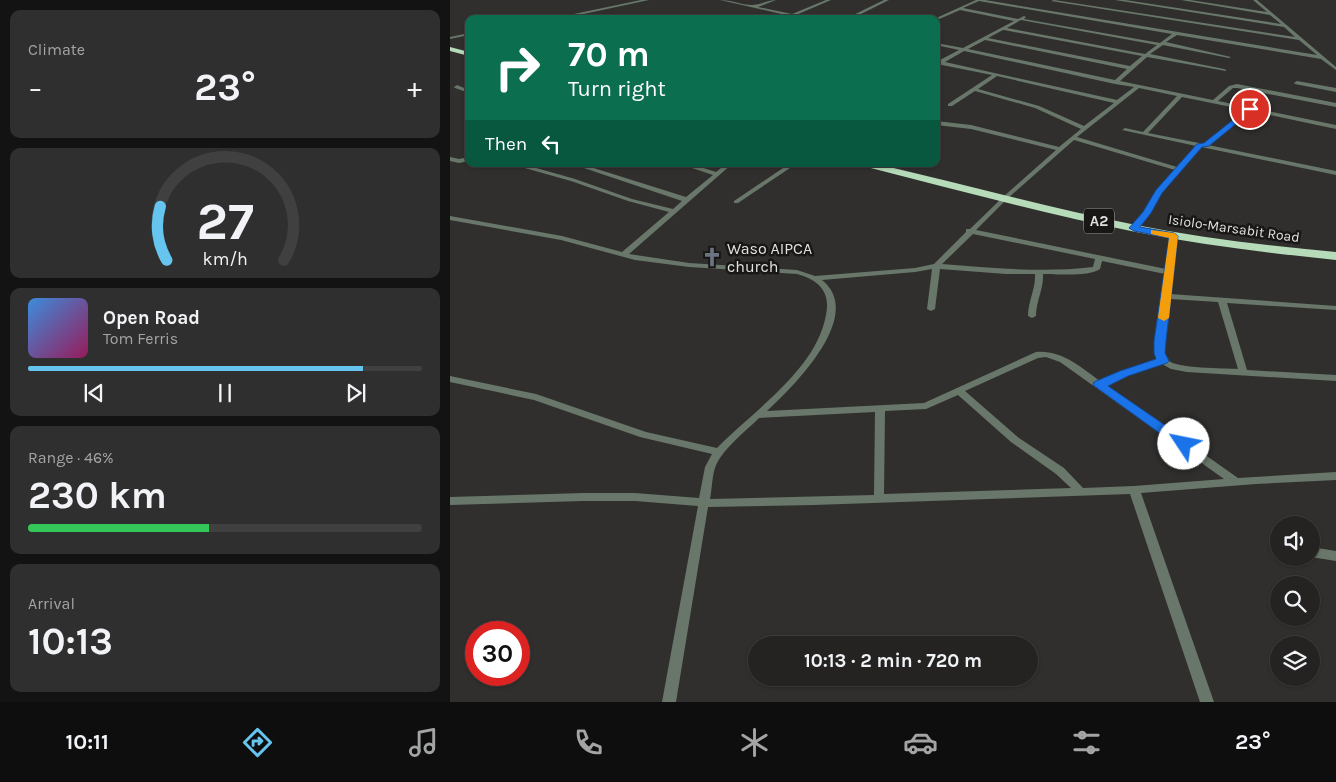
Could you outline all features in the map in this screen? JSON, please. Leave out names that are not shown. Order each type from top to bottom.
[{"type":"highway","points":[[450,48],[465,53]]},
{"type":"highway","name":"Isiolo-Marsabit Road","points":[[878,167],[1174,236],[1246,247],[1333,253]]},
{"type":"street","points":[[572,15],[647,0]]},
{"type":"street","points":[[722,0],[797,15]]},
{"type":"street","points":[[755,6],[774,0]]},
{"type":"street","points":[[794,14],[828,0]]},
{"type":"street","points":[[856,15],[888,0]]},
{"type":"street","points":[[940,17],[978,0],[1324,58]]},
{"type":"street","points":[[940,62],[1004,29],[1054,0],[1302,39]]},
{"type":"street","points":[[1117,0],[1285,26]]},
{"type":"street","points":[[1183,0],[1271,14]]},
{"type":"street","points":[[1255,0],[1336,69]]},
{"type":"street","points":[[960,9],[1229,57]]},
{"type":"street","points":[[1004,29],[1224,70]]},
{"type":"street","points":[[1115,82],[1145,55],[1176,33]]},
{"type":"street","points":[[450,38],[465,35]]},
{"type":"street","points":[[985,39],[1132,68]]},
{"type":"street","points":[[940,45],[1336,127]]},
{"type":"street","points":[[940,63],[997,74],[1118,102]]},
{"type":"street","points":[[950,105],[997,74]]},
{"type":"street","points":[[1297,83],[1336,90]]},
{"type":"street","points":[[930,309],[936,266],[969,231],[1005,198],[1073,138],[1138,86]]},
{"type":"street","points":[[1215,101],[1232,87],[1237,86],[1336,105]]},
{"type":"street","points":[[457,87],[465,90]]},
{"type":"street","points":[[973,89],[1037,107],[1085,129]]},
{"type":"street","points":[[1145,133],[1182,95]]},
{"type":"street","points":[[1134,228],[1147,213],[1159,192],[1200,145],[1206,144],[1250,109]]},
{"type":"street","points":[[940,123],[971,127],[1060,149]]},
{"type":"street","points":[[1125,130],[1336,173]]},
{"type":"street","points":[[1073,138],[1178,169]]},
{"type":"street","points":[[450,159],[465,159]]},
{"type":"street","points":[[527,167],[573,180],[630,200],[673,211]]},
{"type":"street","points":[[584,167],[687,200]]},
{"type":"street","points":[[695,167],[717,174]]},
{"type":"street","points":[[624,254],[725,167]]},
{"type":"street","points":[[736,202],[788,167]]},
{"type":"street","points":[[450,218],[562,238],[635,258],[804,274],[823,284],[831,295],[830,325],[816,352],[757,415],[718,452],[710,468],[669,702]]},
{"type":"street","points":[[969,231],[1169,272]]},
{"type":"street","points":[[1174,236],[1160,347],[1163,361],[1169,365],[1187,369],[1336,378]]},
{"type":"street","points":[[814,278],[915,270],[936,266],[1006,272],[1093,270],[1096,269],[1099,258]]},
{"type":"street","points":[[1032,316],[1032,303],[1041,282],[1039,271]]},
{"type":"street","points":[[1166,296],[1336,308]]},
{"type":"street","points":[[1222,301],[1243,372]]},
{"type":"street","points":[[757,415],[926,406],[1043,353],[1063,360],[1235,482]]},
{"type":"street","points":[[1099,385],[1124,374],[1163,361]]},
{"type":"street","points":[[450,378],[536,397],[644,435],[718,452]]},
{"type":"street","points":[[959,390],[1015,440],[1060,471],[1080,492]]},
{"type":"street","points":[[879,499],[880,409]]},
{"type":"street","points":[[450,500],[635,497],[705,503],[879,499],[1134,490],[1336,476]]},
{"type":"street","points":[[1134,490],[1207,702]]},
{"type":"street","points":[[1320,553],[1336,556]]},
{"type":"slow traffic","points":[[1155,232],[1174,236],[1164,318]]},
{"type":"place","name":"Waso AIPCA church","points":[[712,257]]},
{"type":"route","points":[[1184,444],[1099,385],[1124,374],[1163,361],[1160,353],[1160,341],[1174,236],[1134,228],[1147,213],[1159,192],[1200,145],[1206,144],[1250,109]]}]
